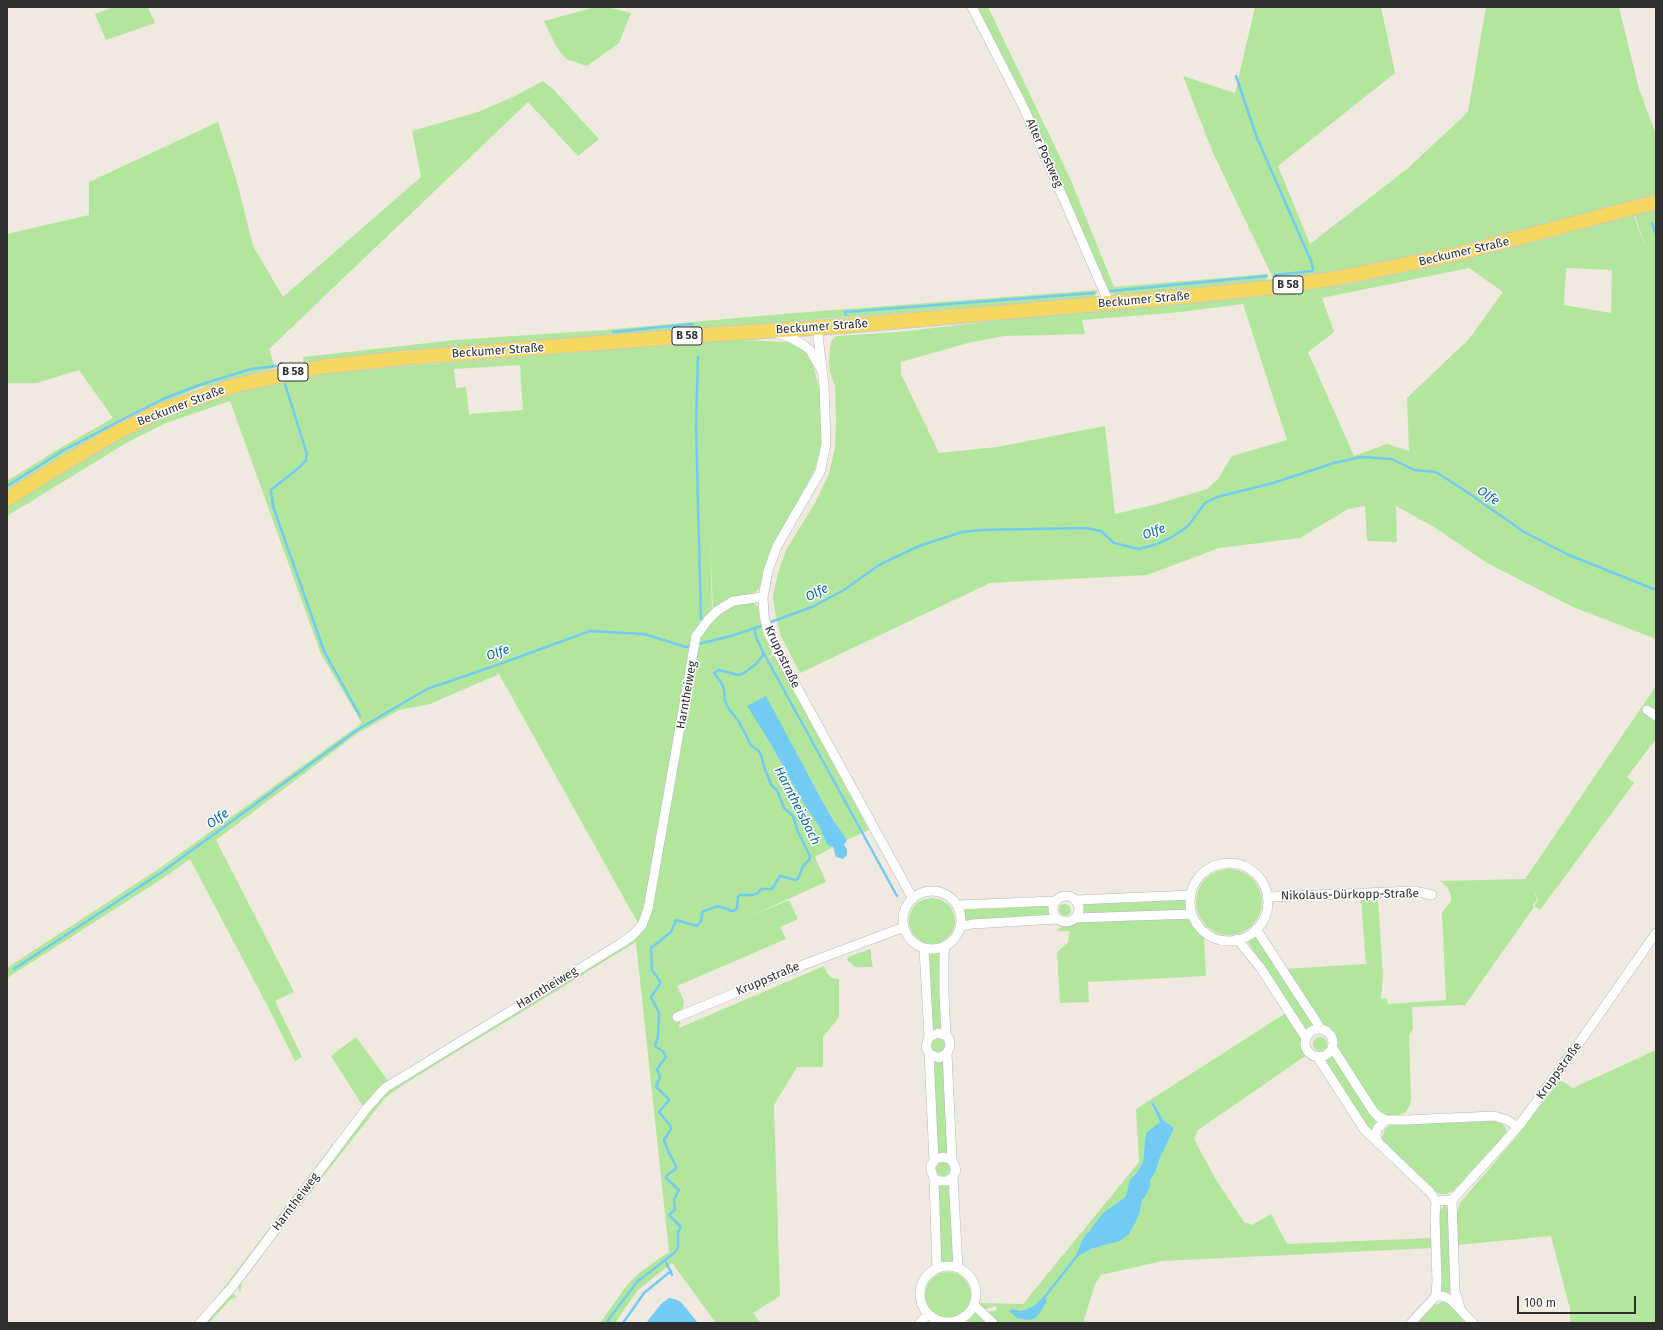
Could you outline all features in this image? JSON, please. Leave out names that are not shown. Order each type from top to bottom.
[{"type":"main road","name":"Beckumer Straße","points":[[7,499],[68,460],[160,411],[205,394],[264,378],[321,367],[403,358],[817,328],[1268,288],[1338,278],[1457,254],[1656,202]]},
{"type":"street","name":"Alter Postweg","points":[[972,7],[1024,108],[1109,303]]},
{"type":"street","name":"Kruppstraße","points":[[817,328],[825,391],[826,444],[820,472],[777,546],[768,571],[763,597],[764,615],[768,632],[839,768],[916,897]]},
{"type":"street","points":[[768,331],[783,335],[805,346],[810,350],[822,372]]},
{"type":"street","name":"Harntheiweg","points":[[200,1323],[232,1287],[366,1110],[385,1088],[397,1079],[620,944],[633,935],[642,925],[648,909],[696,636],[717,611],[733,601],[751,597],[763,597]]},
{"type":"street","points":[[1647,710],[1656,716]]},
{"type":"street","name":"Nikolaus-Dürkopp-Straße","points":[[1191,895],[1196,882],[1212,867],[1226,863],[1241,865],[1253,872],[1263,883],[1267,897],[1266,911],[1256,929]]},
{"type":"street","points":[[931,891],[941,893],[950,898],[957,905],[961,916],[960,927],[955,938],[945,946],[934,949],[924,948],[912,940],[904,927],[906,907],[916,897],[931,891]]},
{"type":"street","name":"Nikolaus-Dürkopp-Straße","points":[[1267,897],[1414,891],[1432,895]]},
{"type":"street","points":[[957,905],[1056,901],[1059,898],[1068,896],[1076,900],[1191,895],[1190,904],[1192,914],[1199,926],[1209,935],[1224,940],[1237,939],[1249,935],[1256,929],[1320,1029],[1331,1035],[1332,1047],[1373,1112],[1386,1120],[1494,1116],[1507,1120],[1518,1127]]},
{"type":"street","points":[[1076,900],[1080,910],[1076,918]]},
{"type":"street","points":[[1056,901],[1053,910],[1057,919]]},
{"type":"street","points":[[960,927],[972,924],[1057,919],[1064,923],[1076,918],[1192,914]]},
{"type":"street","name":"Kruppstraße","points":[[677,1017],[802,965],[904,927]]},
{"type":"street","name":"Kruppstraße","points":[[1452,1200],[1518,1127],[1656,933]]},
{"type":"street","points":[[1237,939],[1260,967],[1306,1038],[1306,1048],[1309,1052],[1316,1056],[1364,1130],[1430,1192],[1436,1201],[1436,1296],[1411,1323]]},
{"type":"street","points":[[945,946],[946,1036],[950,1043],[950,1050],[948,1053],[952,1160],[955,1166],[953,1177],[958,1268]]},
{"type":"street","points":[[924,948],[929,1037],[926,1046],[929,1054],[934,1161],[931,1170],[934,1178],[937,1269]]},
{"type":"street","points":[[1306,1038],[1311,1032],[1320,1029]]},
{"type":"street","points":[[929,1037],[938,1033],[946,1036]]},
{"type":"street","points":[[1316,1056],[1327,1054],[1332,1047]]},
{"type":"street","points":[[929,1054],[939,1058],[948,1053]]},
{"type":"street","points":[[1378,1143],[1376,1136],[1378,1129],[1386,1120]]},
{"type":"street","points":[[934,1161],[943,1157],[952,1160]]},
{"type":"street","points":[[934,1178],[944,1182],[953,1177]]},
{"type":"street","points":[[1436,1201],[1452,1200],[1455,1291],[1460,1308]]},
{"type":"street","points":[[947,1266],[958,1268],[964,1271],[972,1280],[976,1296],[974,1305],[969,1314],[962,1321],[943,1322],[928,1314],[922,1305],[920,1295],[922,1284],[928,1275],[937,1269],[947,1266]]},
{"type":"street","points":[[1436,1296],[1448,1298],[1460,1308],[1473,1323]]},
{"type":"street","points":[[974,1305],[993,1323]]},
{"type":"street","points":[[920,1323],[928,1314]]},
{"type":"green space","points":[[114,7],[148,7],[155,23],[106,40],[95,14]]},
{"type":"green space","points":[[596,7],[607,7],[631,13],[619,43],[587,66],[566,59],[556,46],[544,21]]},
{"type":"green space","points":[[974,7],[988,7],[1069,176],[1114,287],[1268,274],[1268,278],[1265,281],[1179,290],[1115,295],[1109,292]]},
{"type":"green space","points":[[1255,7],[1381,7],[1395,73],[1278,166],[1310,244],[1407,169],[1468,112],[1486,7],[1619,7],[1639,89],[1656,134],[1656,194],[1455,249],[1337,273],[1274,280],[1213,153],[1183,76],[1235,93]]},
{"type":"green space","points":[[543,81],[553,89],[599,139],[578,156],[528,102],[269,349],[275,368],[196,389],[157,405],[64,454],[7,490],[7,481],[113,418],[79,370],[37,383],[7,383],[7,234],[89,215],[89,182],[218,122],[237,182],[253,246],[283,297],[421,177],[412,131],[478,112],[515,96]]},
{"type":"green space","points":[[1656,210],[1656,639],[1573,607],[1487,563],[1434,527],[1396,506],[1397,542],[1367,541],[1365,506],[1348,509],[1300,538],[1219,548],[1147,575],[990,583],[800,673],[780,634],[773,596],[778,573],[786,550],[815,503],[829,474],[835,447],[836,422],[835,386],[830,372],[829,363],[830,346],[832,340],[837,336],[898,332],[1038,316],[1242,298],[1339,286],[1463,260],[1634,215],[1638,229],[1648,251],[1635,215]],"holes":[[[1469,268],[1503,292],[1469,339],[1407,398],[1409,451],[1387,444],[1354,456],[1308,352],[1334,332],[1322,298]],[[1566,268],[1612,270],[1611,313],[1564,305]],[[1243,304],[1287,440],[1232,456],[1218,479],[1207,489],[1157,504],[1115,514],[1105,426],[997,447],[939,453],[901,374],[901,362],[968,343],[1004,336],[1085,334],[1082,320],[1181,312]]]},
{"type":"green space","points":[[1098,290],[1096,295],[1091,298],[403,352],[304,362],[303,357],[455,340],[604,330],[782,314]]},
{"type":"green space","points":[[740,340],[787,342],[802,349],[811,358],[820,391],[822,443],[815,469],[774,545],[757,591],[715,610],[751,600],[758,607],[763,634],[773,654],[761,662],[774,655],[869,830],[847,840],[844,837],[819,795],[766,697],[748,706],[804,804],[820,828],[827,845],[833,847],[815,857],[826,882],[748,917],[789,900],[798,919],[780,927],[786,939],[677,986],[684,1001],[679,1028],[824,966],[827,973],[832,978],[839,979],[839,1017],[823,1037],[823,1067],[797,1067],[774,1105],[780,1296],[753,1313],[761,1323],[716,1323],[672,1263],[638,1290],[615,1323],[600,1323],[627,1285],[639,1273],[669,1252],[636,942],[401,1086],[385,1098],[284,1226],[242,1283],[240,1293],[238,1286],[386,1090],[621,946],[639,925],[499,674],[430,704],[399,710],[358,733],[216,840],[294,992],[275,1001],[302,1057],[295,1061],[190,859],[168,875],[7,978],[7,968],[160,868],[362,723],[321,654],[230,401],[166,423],[128,442],[7,516],[7,507],[70,467],[126,436],[163,418],[228,395],[263,385],[346,371],[677,344]],"holes":[[[520,365],[523,410],[469,414],[466,387],[456,388],[454,369]],[[710,537],[713,611],[712,611]]]},
{"type":"green space","points":[[1656,686],[1656,739],[1627,777],[1634,783],[1540,910],[1534,906],[1538,900],[1534,890],[1537,900],[1533,905],[1534,907],[1465,1005],[1412,1007],[1413,1029],[1409,1035],[1410,1105],[1406,1112],[1396,1117],[1386,1116],[1379,1112],[1373,1106],[1335,1047],[1334,1036],[1330,1031],[1324,1028],[1285,969],[1366,964],[1361,900],[1378,900],[1383,975],[1381,999],[1387,998],[1388,1004],[1446,1000],[1442,912],[1451,902],[1451,896],[1448,888],[1440,881],[1525,879]]},
{"type":"green space","points":[[1222,869],[1236,869],[1248,874],[1257,883],[1262,895],[1260,915],[1253,926],[1236,935],[1222,935],[1210,930],[1201,921],[1196,909],[1196,895],[1201,883],[1210,874]]},
{"type":"green space","points":[[937,898],[941,899],[951,908],[954,912],[954,930],[945,940],[937,944],[927,944],[919,940],[910,930],[909,916],[913,908],[923,899]]},
{"type":"green space","points":[[1188,900],[1188,910],[1082,915],[1081,904]]},
{"type":"green space","points":[[1067,904],[1070,905],[1070,915],[1063,916],[1060,915],[1059,908],[1060,905]]},
{"type":"green space","points":[[1049,906],[1050,917],[964,921],[962,910]]},
{"type":"green space","points":[[1185,918],[1189,920],[1204,938],[1206,976],[1088,982],[1089,1002],[1060,1003],[1057,952],[1068,942],[1070,931],[1056,931],[1063,926],[1068,926],[1076,922]]},
{"type":"green space","points":[[1257,936],[1315,1027],[1306,1034],[1248,942]]},
{"type":"green space","points":[[871,949],[873,967],[855,967],[847,960],[848,957]]},
{"type":"green space","points":[[940,951],[943,1029],[932,1030],[928,953]]},
{"type":"green space","points":[[1286,1013],[1304,1040],[1305,1050],[1308,1054],[1198,1130],[1194,1139],[1215,1178],[1244,1222],[1252,1225],[1271,1214],[1287,1244],[1432,1238],[1432,1248],[1162,1261],[1101,1275],[1095,1284],[1083,1323],[996,1323],[987,1315],[989,1312],[997,1310],[996,1306],[982,1310],[980,1303],[1023,1304],[1139,1162],[1136,1109]],"holes":[[[1153,1103],[1164,1121],[1174,1129],[1159,1160],[1156,1171],[1150,1180],[1150,1187],[1142,1200],[1140,1212],[1120,1241],[1091,1249],[1077,1257],[1082,1240],[1103,1213],[1126,1196],[1134,1174],[1138,1171],[1143,1161],[1144,1148],[1160,1122],[1151,1104]],[[1043,1297],[1029,1320],[1013,1309],[1021,1311],[1027,1309],[1035,1305]]]},
{"type":"green space","points":[[356,1037],[389,1082],[364,1108],[331,1056]]},
{"type":"green space","points":[[1320,1037],[1325,1039],[1327,1044],[1325,1049],[1320,1051],[1315,1049],[1313,1044],[1315,1039]]},
{"type":"green space","points":[[938,1038],[943,1040],[945,1045],[943,1050],[938,1052],[933,1050],[931,1045],[933,1040]]},
{"type":"green space","points":[[1656,1050],[1656,1323],[1570,1323],[1570,1309],[1551,1236],[1457,1245],[1456,1215],[1460,1203],[1517,1136],[1560,1080],[1573,1088]]},
{"type":"green space","points":[[1333,1055],[1377,1124],[1371,1133],[1324,1061]]},
{"type":"green space","points":[[944,1061],[949,1153],[937,1154],[933,1062]]},
{"type":"green space","points":[[1495,1121],[1501,1123],[1505,1127],[1507,1133],[1454,1190],[1447,1194],[1441,1194],[1433,1191],[1385,1145],[1382,1138],[1385,1129],[1390,1125]]},
{"type":"green space","points":[[333,1144],[334,1147],[231,1285],[198,1323],[194,1323],[220,1293]]},
{"type":"green space","points":[[943,1162],[948,1164],[950,1169],[948,1174],[943,1176],[938,1174],[936,1169],[938,1164]]},
{"type":"green space","points":[[939,1185],[950,1185],[954,1264],[941,1265]]},
{"type":"green space","points":[[1444,1205],[1449,1208],[1451,1292],[1448,1294],[1441,1292],[1438,1219],[1440,1211]]},
{"type":"green space","points":[[948,1272],[961,1276],[967,1282],[971,1295],[967,1308],[961,1314],[948,1318],[935,1314],[929,1308],[925,1295],[929,1282],[935,1276]]},
{"type":"green space","points":[[232,1293],[237,1297],[230,1300],[209,1323],[203,1323]]},
{"type":"green space","points":[[1443,1301],[1448,1302],[1461,1316],[1464,1323],[1416,1323],[1429,1309]]},
{"type":"green space","points":[[975,1312],[988,1323],[969,1323],[966,1321]]},
{"type":"water","points":[[766,696],[819,795],[847,840],[844,845],[847,849],[847,855],[843,859],[836,857],[833,847],[827,845],[820,828],[804,804],[769,741],[747,706]]},
{"type":"water","points":[[1153,1102],[1164,1121],[1174,1129],[1159,1160],[1156,1171],[1150,1180],[1150,1187],[1142,1200],[1140,1212],[1135,1223],[1129,1234],[1120,1241],[1091,1249],[1077,1257],[1076,1256],[1082,1240],[1103,1213],[1126,1196],[1130,1180],[1138,1171],[1143,1161],[1146,1133],[1160,1122],[1151,1103]]},
{"type":"water","points":[[1043,1297],[1046,1299],[1046,1303],[1034,1319],[1029,1320],[1017,1318],[1009,1311],[1013,1309],[1021,1311],[1027,1309],[1035,1305]]},
{"type":"water","points":[[669,1298],[681,1302],[698,1323],[646,1323],[661,1304]]},
{"type":"waterway","points":[[1236,76],[1257,138],[1311,261],[1313,269],[1312,271],[1275,275]]},
{"type":"waterway","points":[[1652,223],[1656,235]]},
{"type":"waterway","points":[[1111,291],[1266,276]]},
{"type":"waterway","points":[[846,315],[845,312],[1094,293]]},
{"type":"waterway","points":[[613,332],[692,324],[693,327]]},
{"type":"waterway","points":[[698,357],[696,425],[701,619]]},
{"type":"waterway","points":[[7,486],[64,450],[163,399],[199,385],[251,369],[276,366]]},
{"type":"waterway","points":[[285,384],[307,454],[306,460],[301,466],[271,490],[273,506],[324,651],[360,716]]},
{"type":"waterway","name":"Olfe","points":[[768,623],[812,607],[844,590],[879,565],[919,546],[962,532],[981,530],[1086,528],[1101,531],[1114,543],[1139,549],[1157,544],[1172,537],[1188,526],[1205,503],[1217,497],[1273,483],[1334,463],[1361,457],[1392,459],[1414,470],[1436,472],[1524,532],[1569,555],[1656,590]]},
{"type":"waterway","name":"Olfe","points":[[14,969],[162,872],[357,730],[427,689],[590,631],[644,634],[686,647],[731,636],[764,625]]},
{"type":"waterway","name":"Harntheisbach","points":[[606,1323],[637,1282],[674,1253],[678,1248],[678,1232],[681,1227],[669,1215],[675,1210],[674,1199],[679,1190],[666,1178],[667,1175],[676,1169],[676,1166],[664,1140],[671,1129],[670,1125],[659,1112],[669,1100],[656,1087],[660,1077],[657,1069],[666,1057],[663,1051],[655,1045],[658,1037],[659,1013],[651,997],[660,984],[660,981],[652,970],[651,948],[671,932],[676,920],[697,926],[701,921],[702,913],[704,911],[718,906],[732,911],[735,910],[737,908],[738,897],[740,895],[752,895],[758,893],[761,889],[772,889],[780,876],[795,880],[798,879],[803,866],[809,860],[810,856],[798,832],[793,816],[784,808],[777,790],[772,786],[759,751],[751,745],[739,722],[727,706],[724,689],[714,673],[719,670],[738,675],[744,673],[756,664],[763,655],[756,637],[756,627]]},
{"type":"waterway","points":[[763,652],[897,896]]},
{"type":"waterway","points":[[1044,1298],[1076,1257]]},
{"type":"waterway","points":[[665,1260],[672,1275]]},
{"type":"waterway","points":[[623,1323],[644,1293],[671,1271]]}]
